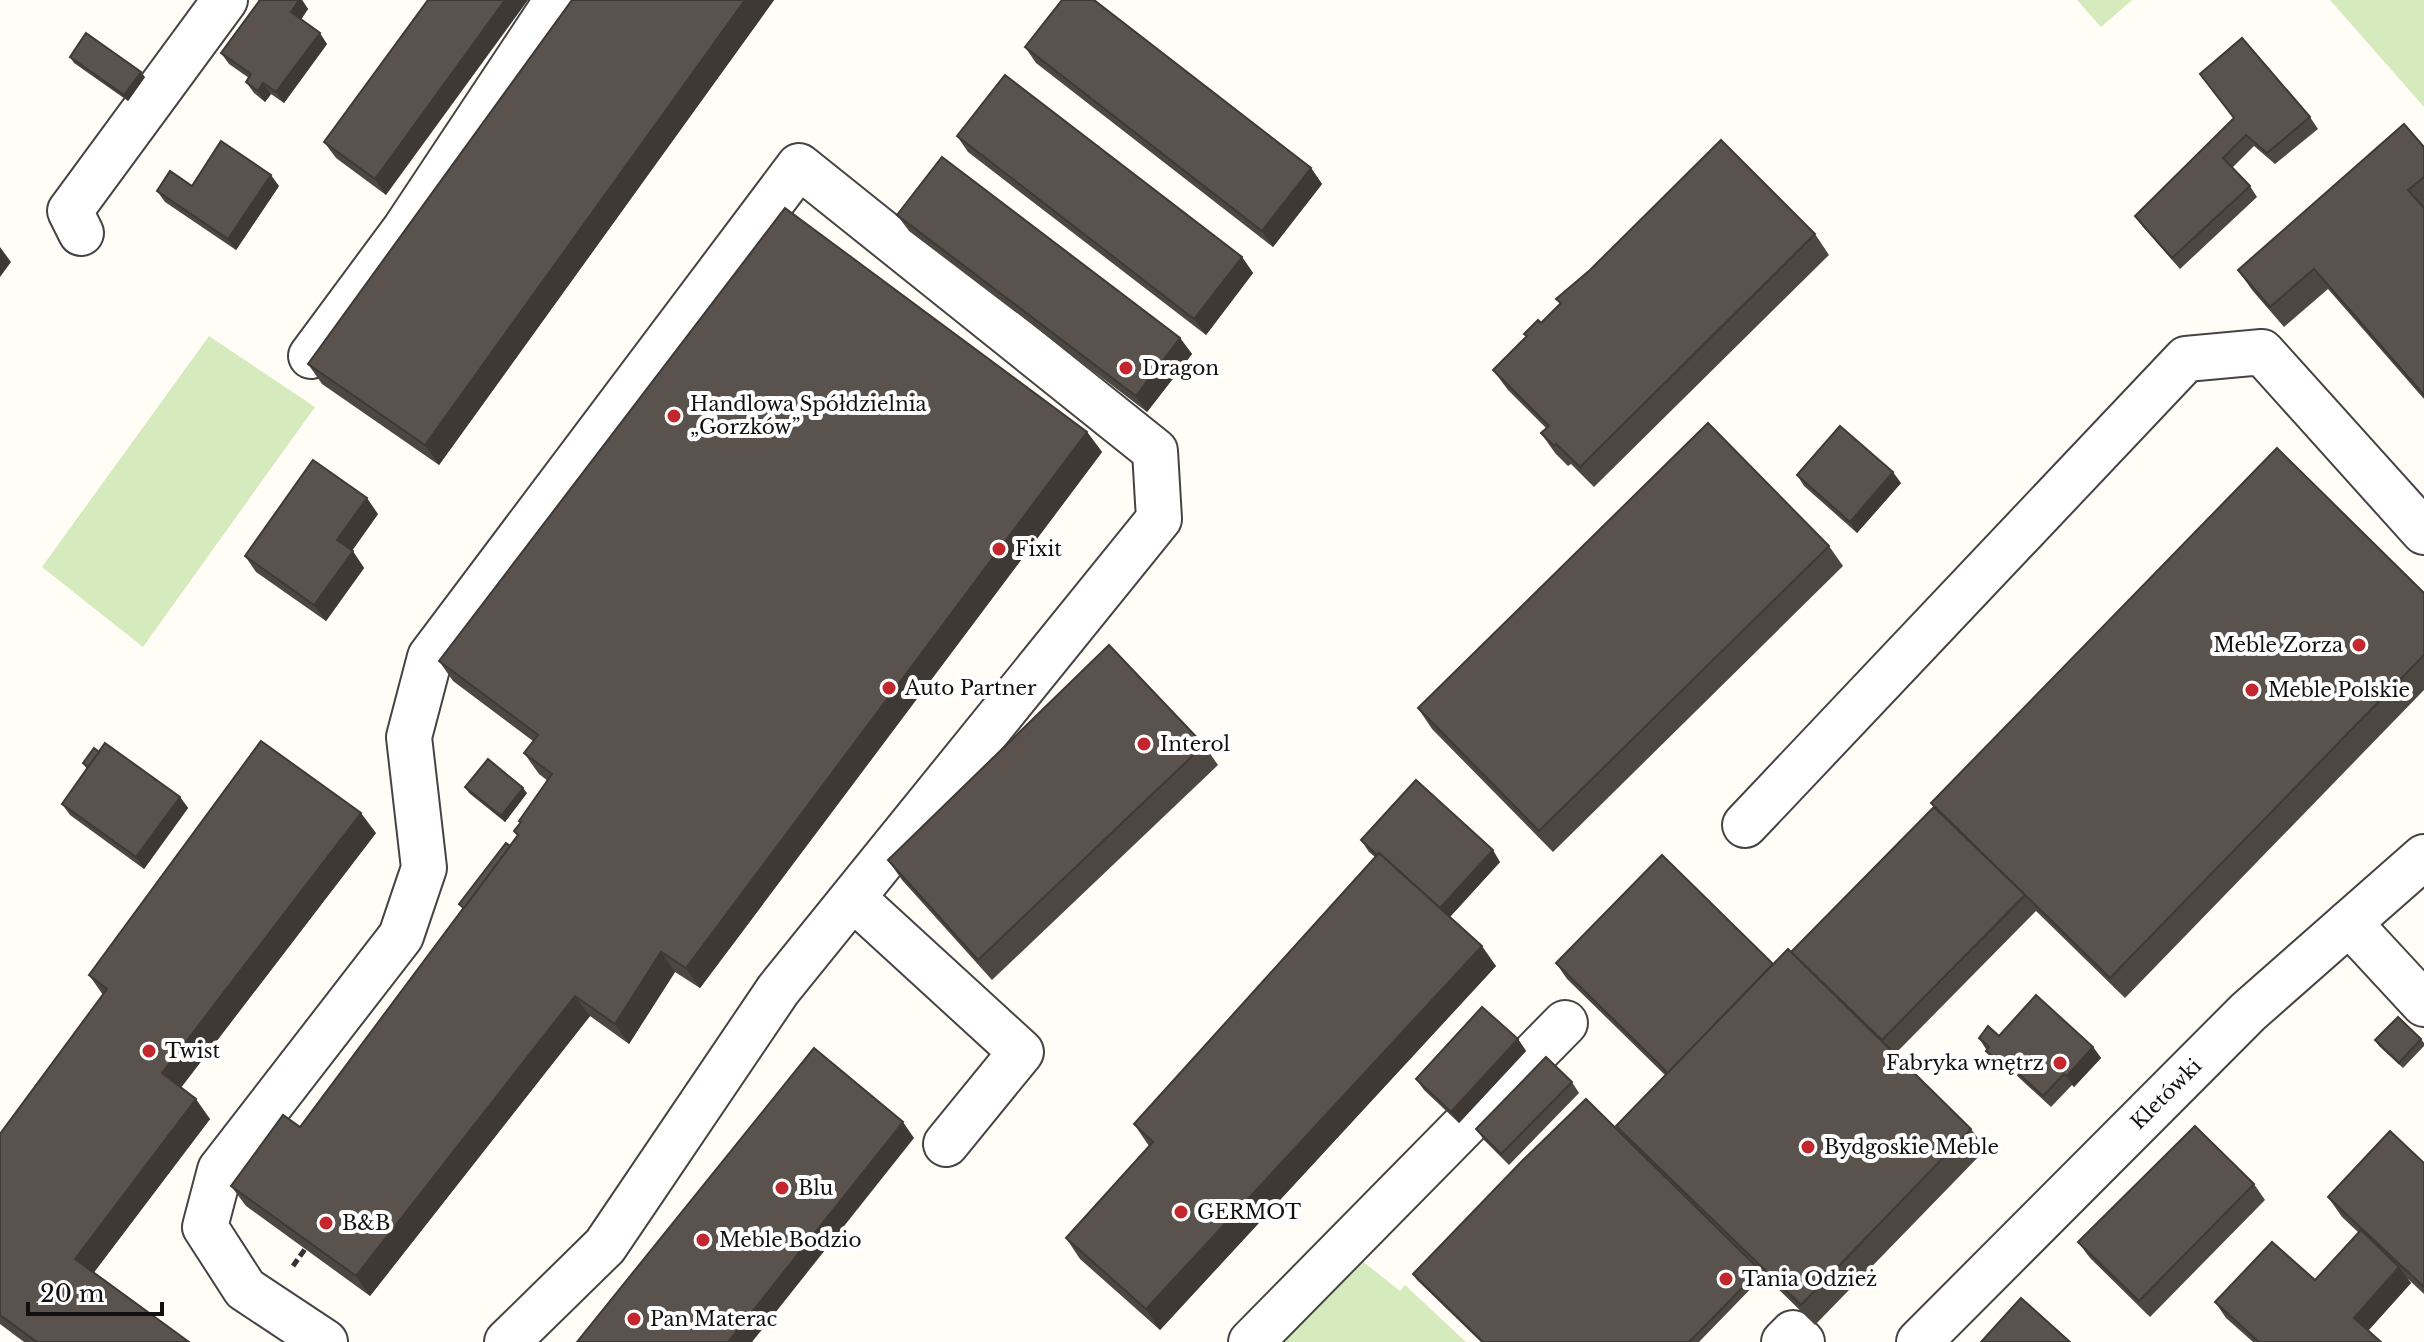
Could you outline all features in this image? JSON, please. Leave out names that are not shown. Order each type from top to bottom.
[{"type":"street","points":[[81,233],[70,211],[225,0]]},
{"type":"street","points":[[311,356],[405,229],[557,0]]},
{"type":"street","points":[[325,1342],[245,1289],[205,1227],[220,1170],[401,936],[424,868],[409,737],[430,657],[799,166],[1155,451],[1159,519],[778,990],[605,1246],[507,1342]]},
{"type":"street","points":[[1745,825],[2186,359],[2262,352],[2424,532]]},
{"type":"street","name":"Kletówki","points":[[1919,1342],[2248,1012],[2424,857]]},
{"type":"street","points":[[854,899],[1021,1052],[946,1144]]},
{"type":"street","points":[[2349,923],[2424,1004]]},
{"type":"street","points":[[1251,1342],[1565,1023]]},
{"type":"street","points":[[1784,1342],[1793,1333],[1802,1342]]},
{"type":"green space","points":[[2077,0],[2132,0],[2101,27]]},
{"type":"green space","points":[[2330,0],[2424,0],[2424,107]]},
{"type":"green space","points":[[209,336],[315,407],[143,647],[42,567]]},
{"type":"green space","points":[[1361,1260],[1400,1291],[1405,1285],[1466,1342],[1281,1342]]},
{"type":"building","points":[[260,0],[299,0],[291,12],[320,33],[276,92],[263,83],[258,91],[246,82],[251,74],[221,53]]},
{"type":"building","points":[[428,0],[505,0],[375,179],[324,142]]},
{"type":"building","points":[[572,0],[745,0],[425,445],[308,364]]},
{"type":"building","points":[[1062,0],[1094,0],[1311,168],[1262,231],[1025,47]]},
{"type":"building","points":[[86,33],[141,72],[124,95],[70,57]]},
{"type":"building","points":[[2242,38],[2310,117],[2267,153],[2246,135],[2223,158],[2250,186],[2172,258],[2135,216],[2234,118],[2200,74]]},
{"type":"building","points":[[1005,75],[1242,257],[1194,319],[957,136]]},
{"type":"building","points":[[2404,124],[2424,147],[2424,177],[2408,190],[2424,208],[2424,395],[2314,269],[2270,307],[2238,270]]},
{"type":"building","points":[[1721,140],[1815,234],[1580,467],[1541,433],[1549,426],[1493,370],[1527,336],[1524,334],[1538,320],[1541,323],[1561,303],[1556,299],[1590,270]]},
{"type":"building","points":[[221,141],[271,175],[228,239],[157,191],[170,171],[192,186]]},
{"type":"building","points":[[942,157],[1180,338],[1136,396],[897,215]]},
{"type":"building","points":[[785,208],[1087,432],[686,968],[661,952],[615,1024],[575,996],[356,1276],[231,1186],[283,1115],[300,1127],[518,835],[514,831],[519,821],[552,774],[524,753],[538,735],[439,661]]},
{"type":"building","points":[[1708,423],[1829,546],[1539,831],[1418,708]]},
{"type":"building","points":[[1840,426],[1893,472],[1850,522],[1797,475]]},
{"type":"building","points":[[2277,448],[2424,593],[2424,655],[2110,978],[1931,803]]},
{"type":"building","points":[[313,460],[367,498],[337,540],[353,551],[314,605],[245,556]]},
{"type":"building","points":[[1109,645],[1204,745],[978,960],[888,860]]},
{"type":"building","name":"Twist","points":[[261,741],[361,813],[162,1073],[196,1099],[75,1259],[189,1342],[37,1342],[0,1315],[0,1134],[107,989],[89,975]]},
{"type":"building","points":[[105,743],[180,797],[136,857],[62,804]]},
{"type":"building","points":[[94,748],[99,752],[88,767],[83,763]]},
{"type":"building","points":[[488,759],[523,788],[501,816],[465,787]]},
{"type":"building","points":[[1416,780],[1493,850],[1440,908],[1361,840]]},
{"type":"building","points":[[1934,807],[2025,895],[1882,1040],[1791,952]]},
{"type":"building","points":[[506,843],[510,846],[464,908],[459,904]]},
{"type":"building","points":[[1379,853],[1482,946],[1146,1309],[1066,1238],[1153,1142],[1134,1124]]},
{"type":"building","points":[[1662,855],[1773,964],[1668,1073],[1556,963]]},
{"type":"building","name":"Bydgoskie Meble","points":[[1788,949],[1971,1129],[1801,1305],[1616,1126]]},
{"type":"building","points":[[2036,995],[2093,1047],[2067,1076],[2064,1074],[2043,1096],[2006,1062],[2003,1066],[1986,1051],[1989,1047],[1979,1038],[1988,1026],[1999,1036]]},
{"type":"building","points":[[1482,1007],[1518,1039],[1451,1112],[1416,1079]]},
{"type":"building","points":[[2398,1017],[2421,1039],[2399,1063],[2375,1040]]},
{"type":"building","points":[[814,1048],[903,1122],[728,1342],[577,1342]]},
{"type":"building","points":[[1546,1057],[1572,1082],[1501,1154],[1476,1129]]},
{"type":"building","points":[[1586,1099],[1760,1270],[1689,1342],[1483,1342],[1413,1274]]},
{"type":"building","points":[[2195,1126],[2254,1184],[2139,1301],[2078,1242]]},
{"type":"building","points":[[2390,1131],[2424,1163],[2424,1287],[2328,1197]]},
{"type":"building","points":[[2361,1230],[2399,1267],[2354,1318],[2381,1342],[2259,1342],[2215,1302],[2272,1242],[2315,1280]]},
{"type":"building","points":[[2021,1298],[2070,1342],[1981,1342]]},
{"type":"place","name":"Dragon","points":[[1126,368]]},
{"type":"place","name":"Handlowa Spółdzielnia „Gorzków”","points":[[674,416]]},
{"type":"place","name":"Fixit","points":[[999,549]]},
{"type":"place","name":"Meble Zorza","points":[[2359,645]]},
{"type":"place","name":"Auto Partner","points":[[889,688]]},
{"type":"place","name":"Meble Polskie","points":[[2252,690]]},
{"type":"place","name":"Interol","points":[[1144,744]]},
{"type":"place","name":"Twist","points":[[149,1051]]},
{"type":"place","name":"Fabryka wnętrz","points":[[2060,1063]]},
{"type":"place","name":"Bydgoskie Meble","points":[[1808,1147]]},
{"type":"place","name":"Blu","points":[[782,1188]]},
{"type":"place","name":"GERMOT","points":[[1181,1212]]},
{"type":"place","name":"B&B","points":[[326,1223]]},
{"type":"place","name":"Meble Bodzio","points":[[703,1240]]},
{"type":"place","name":"Tania Odzież","points":[[1726,1279]]},
{"type":"place","name":"Pan Materac","points":[[634,1319]]}]
